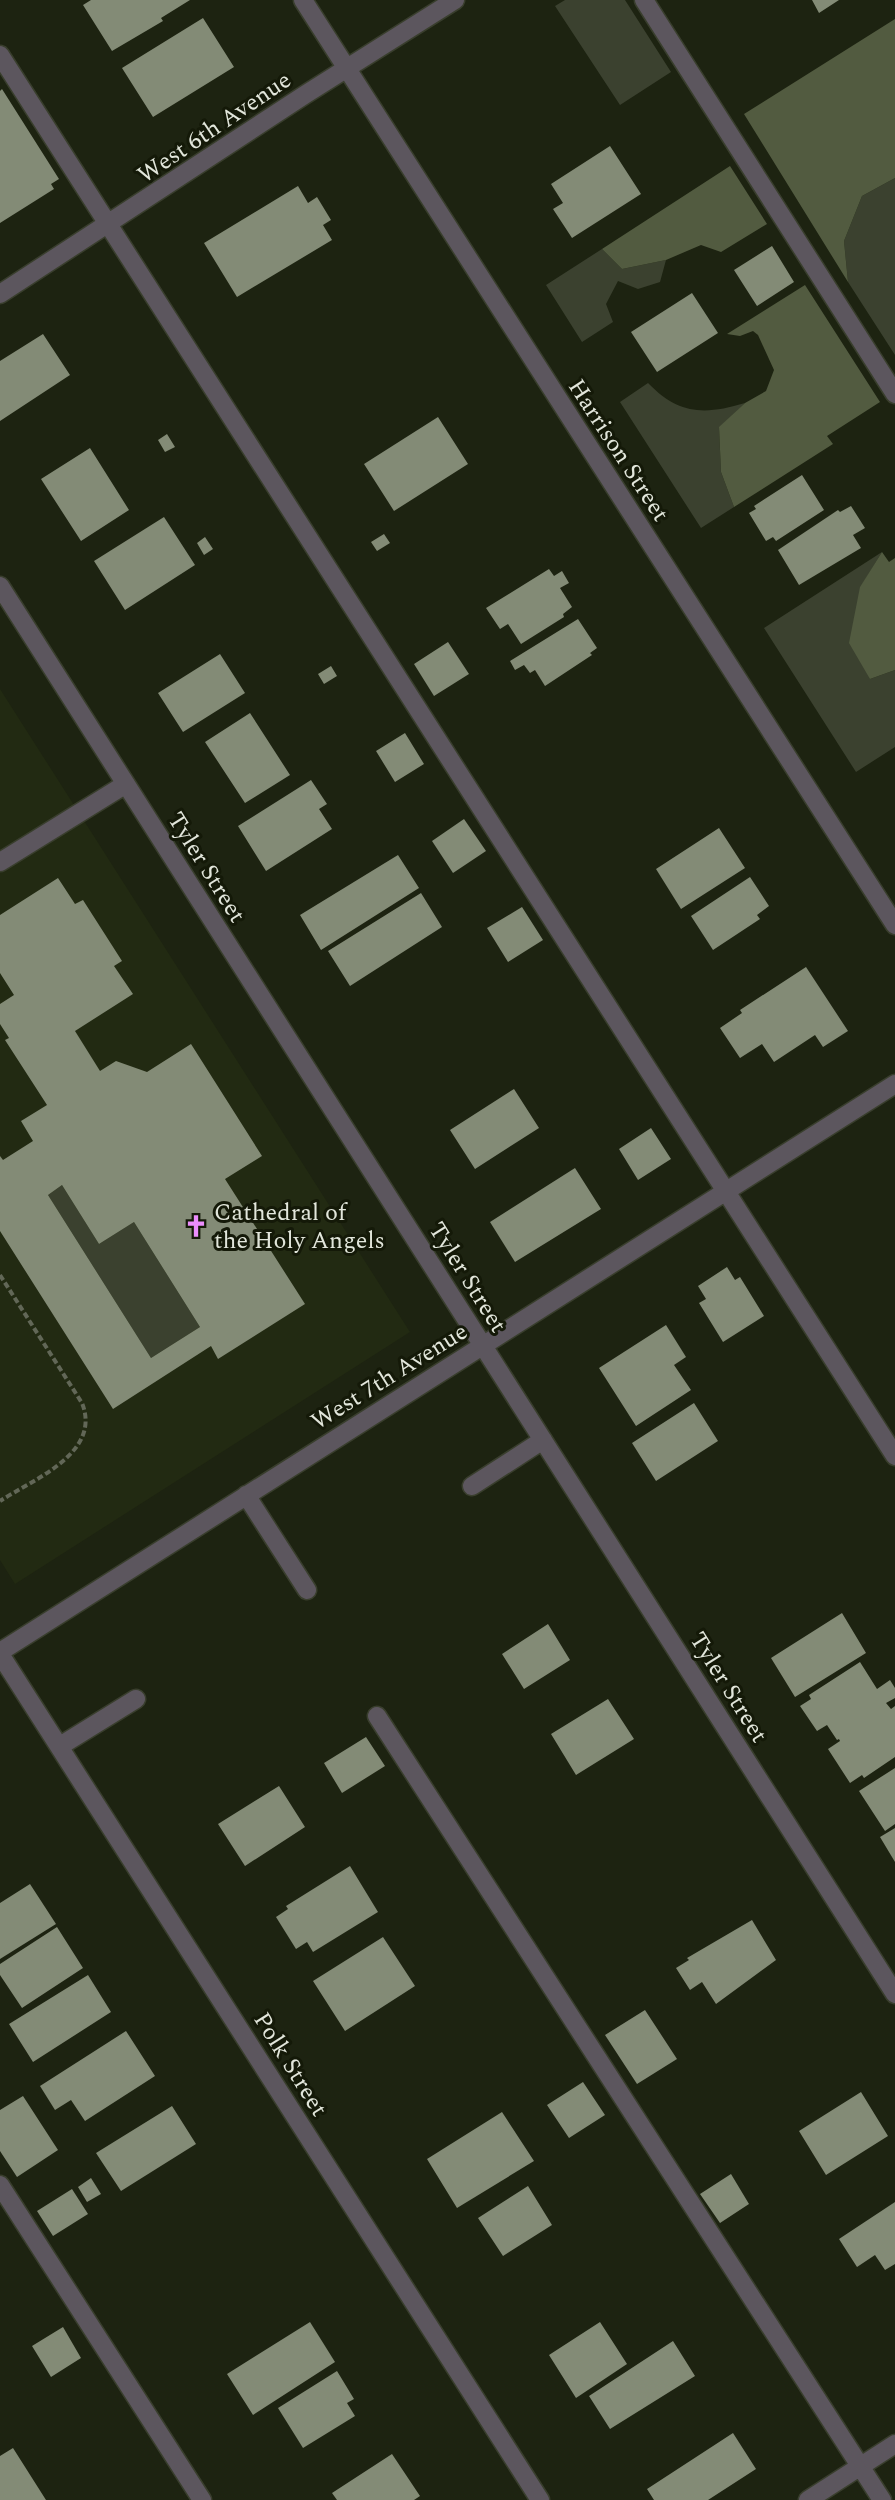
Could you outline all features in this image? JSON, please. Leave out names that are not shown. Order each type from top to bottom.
[{"type":"street","name":"Harrison Street","points":[[303,0],[895,925]]},
{"type":"street","name":"West 6th Avenue","points":[[0,294],[455,0]]},
{"type":"street","points":[[644,0],[895,394]]},
{"type":"street","points":[[0,55],[895,1456]]},
{"type":"street","name":"Tyler Street","points":[[0,586],[895,1994]]},
{"type":"street","points":[[0,862],[126,784]]},
{"type":"street","name":"West 7th Avenue","points":[[0,1653],[895,1084]]},
{"type":"street","points":[[472,1485],[543,1440]]},
{"type":"street","points":[[246,1495],[308,1590]]},
{"type":"street","name":"Polk Street","points":[[0,1653],[540,2500]]},
{"type":"street","points":[[60,1746],[136,1699]]},
{"type":"street","points":[[377,1716],[882,2500]]},
{"type":"street","points":[[0,2185],[202,2500]]},
{"type":"street","points":[[808,2500],[895,2444]]},
{"type":"path","points":[[0,1275],[82,1403],[86,1419],[83,1438],[74,1452],[0,1501]]},
{"type":"shaded area","points":[[565,0],[625,0],[671,72],[620,105],[555,6]]},
{"type":"shaded area","points":[[895,19],[895,178],[862,196],[844,241],[848,282],[744,114]]},
{"type":"shaded area","points":[[730,166],[767,224],[721,252],[701,245],[666,260],[622,269],[602,249]]},
{"type":"shaded area","points":[[895,178],[895,355],[848,282],[844,241],[862,196]]},
{"type":"shaded area","points":[[602,249],[622,269],[666,260],[660,282],[638,289],[618,281],[606,304],[613,322],[582,342],[546,285]]},
{"type":"shaded area","points":[[805,285],[880,402],[827,436],[833,444],[734,507],[721,472],[719,427],[745,403],[766,391],[774,370],[758,335],[753,331],[740,336],[727,334]]},
{"type":"shaded area","points":[[648,383],[659,394],[682,407],[693,410],[717,409],[745,403],[719,428],[721,472],[734,507],[701,528],[620,402]]},
{"type":"shaded area","points":[[882,552],[860,588],[870,679],[895,670],[895,747],[856,772],[764,628]]},
{"type":"shaded area","points":[[882,552],[889,562],[895,558],[895,670],[870,679],[849,643],[860,587]]},
{"type":"shaded area","points":[[0,689],[410,1332],[15,1584],[0,1560]]},
{"type":"shaded area","points":[[62,1185],[99,1244],[134,1222],[200,1327],[151,1358],[48,1195]]},
{"type":"building","points":[[91,0],[190,0],[161,18],[163,21],[112,51],[83,5]]},
{"type":"building","points":[[812,0],[839,0],[819,13]]},
{"type":"building","points":[[203,18],[234,67],[153,117],[122,68]]},
{"type":"building","points":[[2,89],[59,179],[51,184],[54,189],[0,223],[0,91]]},
{"type":"building","points":[[610,146],[641,194],[572,238],[553,209],[563,203],[551,184]]},
{"type":"building","points":[[298,186],[308,203],[317,197],[331,220],[323,225],[332,240],[237,297],[204,243]]},
{"type":"building","points":[[772,246],[794,282],[757,306],[734,270]]},
{"type":"building","points":[[692,293],[718,333],[657,372],[631,332]]},
{"type":"building","points":[[43,334],[70,375],[0,421],[0,361]]},
{"type":"building","points":[[438,417],[468,464],[394,511],[364,464]]},
{"type":"building","points":[[167,434],[175,447],[165,452],[158,440]]},
{"type":"building","points":[[90,448],[129,510],[81,541],[41,479]]},
{"type":"building","points":[[802,475],[824,510],[776,541],[773,537],[766,541],[749,513],[756,509],[754,506]]},
{"type":"building","points":[[851,506],[865,528],[853,535],[861,548],[799,585],[778,550],[838,510],[840,512]]},
{"type":"building","points":[[164,517],[195,565],[125,610],[94,561]]},
{"type":"building","points":[[384,534],[390,543],[377,551],[371,542]]},
{"type":"building","points":[[205,537],[213,549],[204,555],[197,543]]},
{"type":"building","points":[[549,569],[554,576],[562,571],[569,583],[560,588],[572,607],[563,614],[564,617],[521,644],[508,624],[500,629],[486,608]]},
{"type":"building","points":[[578,619],[597,648],[590,653],[592,655],[545,686],[535,670],[530,673],[524,665],[515,670],[510,661]]},
{"type":"building","points":[[448,642],[469,674],[434,696],[414,664]]},
{"type":"building","points":[[220,654],[245,693],[183,732],[158,693]]},
{"type":"building","points":[[331,666],[337,676],[324,684],[318,674]]},
{"type":"building","points":[[250,713],[290,775],[245,803],[205,742]]},
{"type":"building","points":[[405,733],[424,764],[395,782],[376,751]]},
{"type":"building","points":[[311,780],[327,804],[319,809],[332,829],[266,871],[238,826]]},
{"type":"building","points":[[464,819],[486,851],[453,873],[432,841]]},
{"type":"building","points":[[719,828],[745,868],[681,909],[656,869]]},
{"type":"building","points":[[398,855],[419,888],[321,950],[300,915]]},
{"type":"building","points":[[750,877],[769,906],[757,915],[760,919],[713,950],[691,916]]},
{"type":"building","name":"Cathedral of the Holy Angels","points":[[58,878],[75,904],[83,900],[122,961],[114,966],[133,994],[75,1031],[100,1071],[116,1061],[147,1072],[191,1044],[262,1156],[225,1179],[305,1304],[218,1359],[211,1346],[113,1409],[0,1231],[0,1156],[3,1160],[33,1141],[21,1121],[47,1105],[5,1040],[9,1038],[0,1024],[0,1004],[14,995],[0,973],[0,915]],"holes":[[[62,1185],[99,1244],[134,1222],[200,1327],[151,1358],[48,1195]]]},
{"type":"building","points":[[421,893],[442,927],[350,986],[328,951]]},
{"type":"building","points":[[522,907],[543,940],[508,962],[487,928]]},
{"type":"building","points":[[806,967],[848,1031],[823,1047],[815,1035],[774,1062],[762,1044],[740,1058],[720,1028],[742,1013],[740,1010]]},
{"type":"building","points":[[514,1089],[539,1128],[475,1169],[450,1130]]},
{"type":"building","points":[[651,1128],[671,1159],[638,1180],[619,1149]]},
{"type":"building","points":[[575,1168],[601,1209],[515,1262],[490,1222]]},
{"type":"building","points":[[727,1267],[735,1280],[740,1277],[764,1316],[723,1342],[699,1303],[706,1299],[698,1286]]},
{"type":"building","points":[[666,1325],[686,1357],[674,1365],[691,1390],[636,1426],[599,1368]]},
{"type":"building","points":[[694,1403],[718,1441],[656,1481],[632,1443]]},
{"type":"building","points":[[842,1613],[866,1653],[795,1697],[771,1658]]},
{"type":"building","points":[[548,1624],[570,1660],[524,1689],[502,1654]]},
{"type":"building","points":[[860,1662],[877,1689],[890,1680],[895,1688],[895,1698],[886,1703],[891,1709],[895,1706],[895,1757],[864,1778],[862,1775],[850,1783],[828,1749],[840,1741],[839,1739],[837,1740],[827,1725],[817,1731],[800,1706],[811,1699],[809,1695]]},
{"type":"building","points":[[608,1699],[634,1739],[576,1775],[551,1734]]},
{"type":"building","points":[[366,1737],[385,1766],[342,1793],[324,1763]]},
{"type":"building","points":[[895,1768],[895,1824],[885,1831],[859,1791]]},
{"type":"building","points":[[279,1786],[305,1827],[245,1866],[218,1824]]},
{"type":"building","points":[[895,1828],[895,1862],[880,1837]]},
{"type":"building","points":[[350,1866],[378,1912],[313,1952],[307,1942],[296,1949],[276,1917],[288,1909],[286,1906]]},
{"type":"building","points":[[30,1884],[56,1924],[0,1959],[0,1903]]},
{"type":"building","points":[[752,1920],[776,1960],[716,2004],[702,1982],[690,1990],[676,1968],[689,1960],[687,1958]]},
{"type":"building","points":[[57,1927],[83,1968],[22,2008],[0,1975],[0,1964]]},
{"type":"building","points":[[383,1937],[415,1986],[345,2031],[313,1981]]},
{"type":"building","points":[[88,1975],[111,2012],[33,2062],[9,2024]]},
{"type":"building","points":[[645,2010],[677,2059],[637,2084],[605,2035]]},
{"type":"building","points":[[126,2031],[155,2076],[85,2121],[71,2100],[55,2110],[40,2086]]},
{"type":"building","points":[[583,2082],[605,2115],[569,2138],[547,2105]]},
{"type":"building","points":[[861,2092],[888,2136],[826,2175],[799,2131]]},
{"type":"building","points":[[23,2096],[58,2150],[17,2177],[0,2151],[0,2110]]},
{"type":"building","points":[[172,2106],[196,2144],[121,2191],[96,2153]]},
{"type":"building","points":[[502,2112],[534,2161],[457,2208],[427,2159]]},
{"type":"building","points":[[731,2174],[749,2204],[720,2223],[700,2194]]},
{"type":"building","points":[[91,2178],[101,2194],[87,2202],[78,2187]]},
{"type":"building","points":[[528,2186],[552,2225],[503,2256],[478,2218]]},
{"type":"building","points":[[72,2189],[88,2214],[53,2236],[37,2211]]},
{"type":"building","points":[[895,2202],[895,2264],[885,2270],[875,2255],[857,2267],[839,2239]]},
{"type":"building","points":[[310,2322],[335,2362],[253,2415],[227,2374]]},
{"type":"building","points":[[600,2322],[627,2364],[576,2398],[549,2355]]},
{"type":"building","points":[[63,2327],[81,2358],[51,2377],[32,2346]]},
{"type":"building","points":[[673,2341],[695,2376],[610,2429],[589,2396]]},
{"type":"building","points":[[337,2371],[354,2399],[347,2403],[355,2416],[303,2448],[278,2408]]},
{"type":"building","points":[[733,2433],[756,2469],[708,2500],[654,2500],[647,2489]]},
{"type":"building","points":[[13,2448],[46,2500],[0,2500],[0,2456]]},
{"type":"building","points":[[392,2454],[420,2496],[414,2500],[337,2500],[332,2493]]},
{"type":"place","name":"Cathedral of the Holy Angels","points":[[196,1226]]}]
